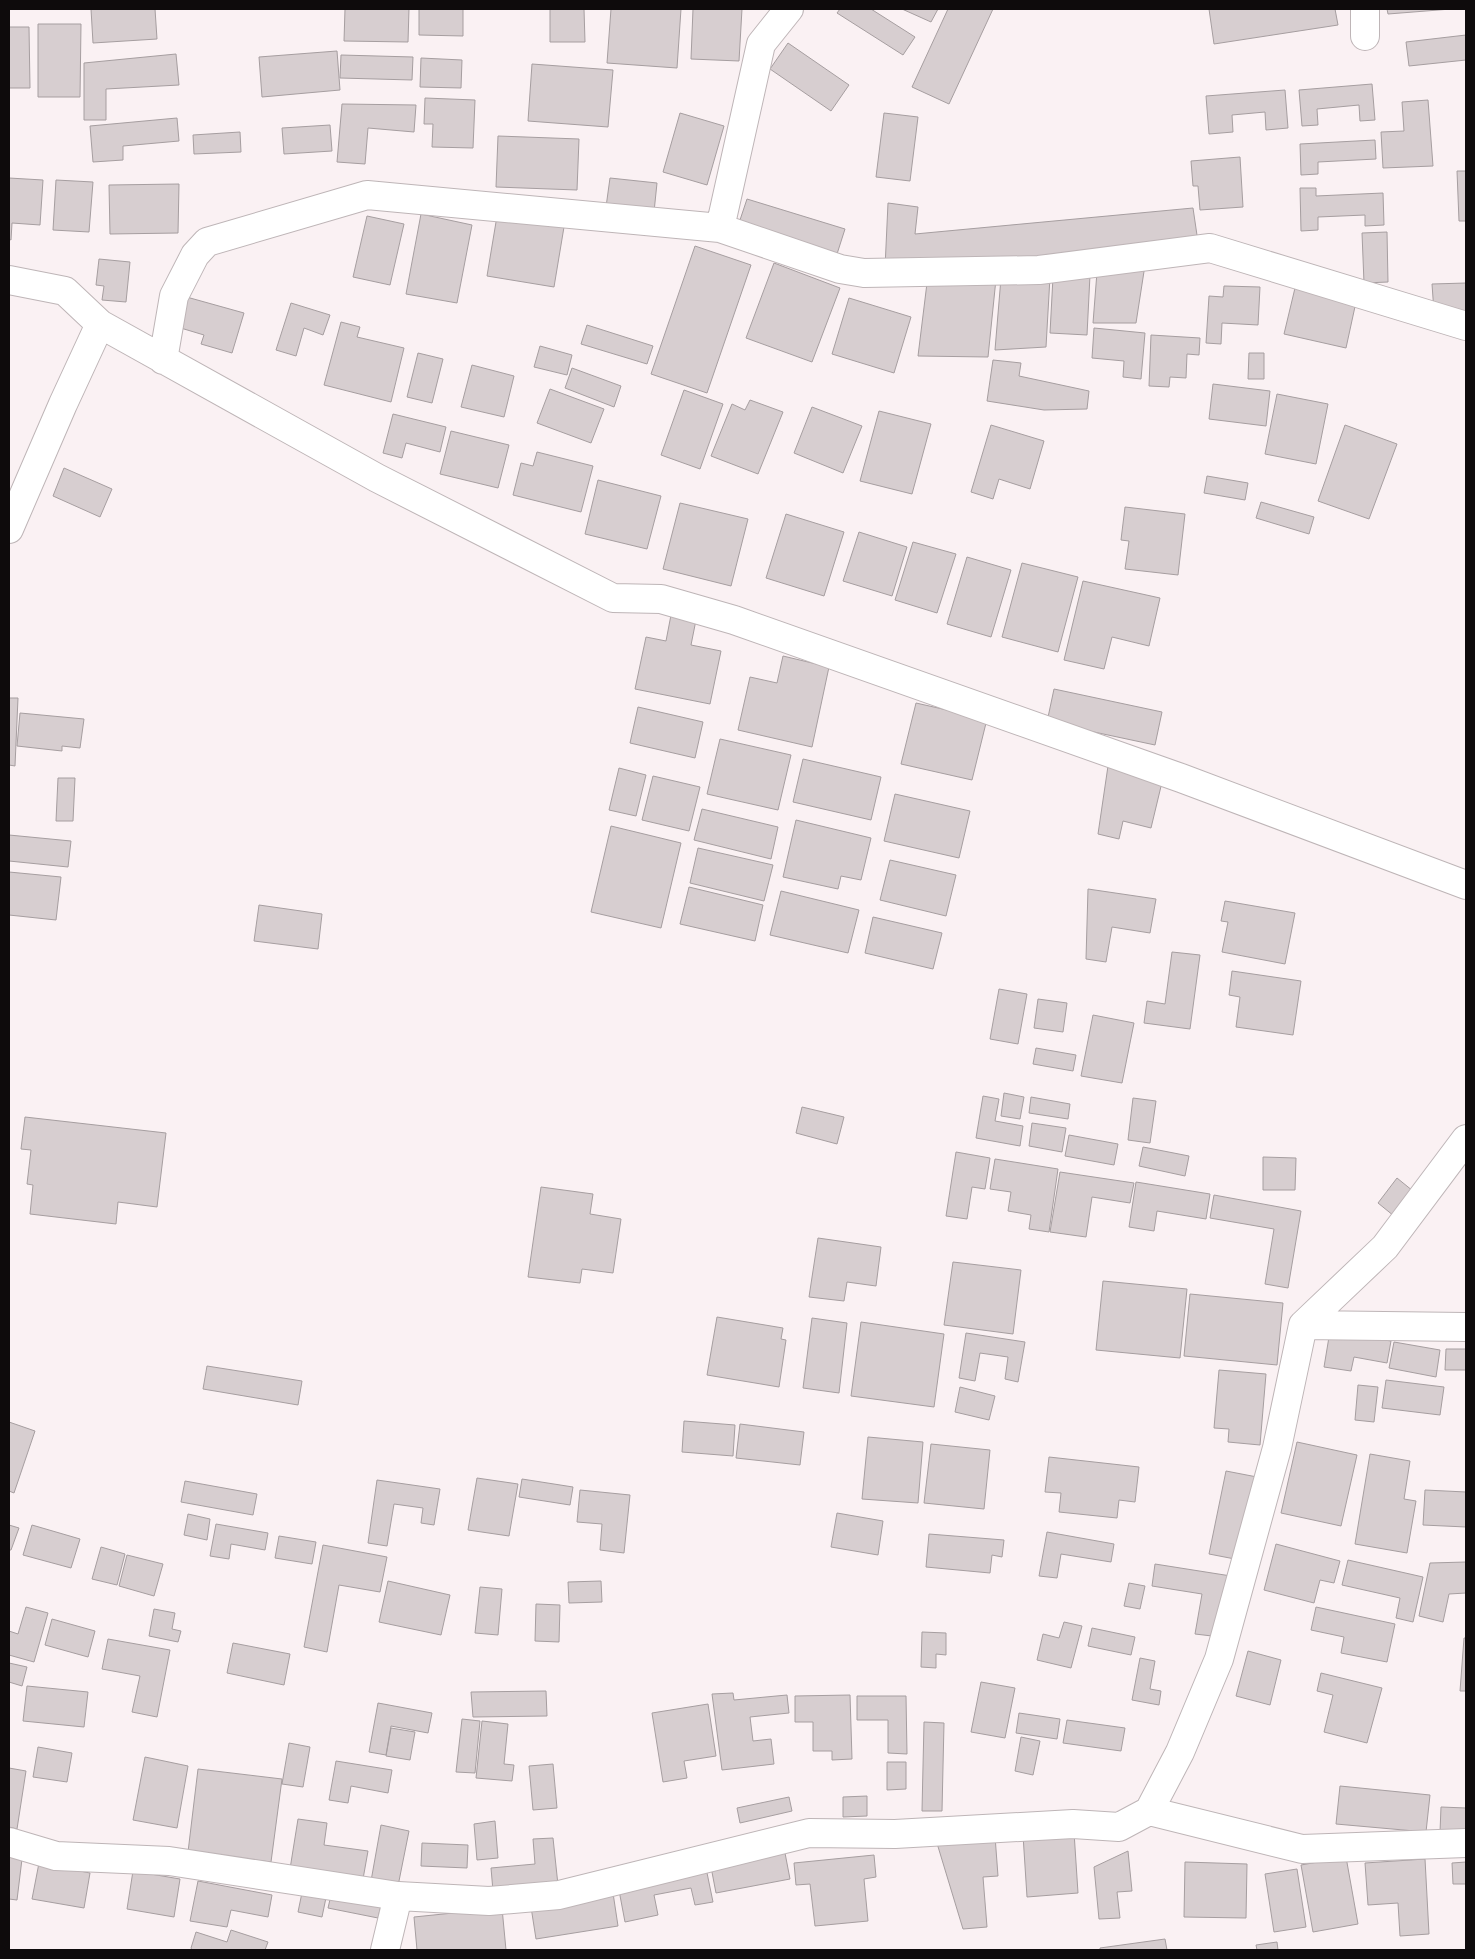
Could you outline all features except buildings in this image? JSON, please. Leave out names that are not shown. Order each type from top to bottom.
[{"type":"street","points":[[720,228],[761,44],[789,9]]},
{"type":"street","points":[[1365,9],[1365,36]]},
{"type":"street","points":[[163,360],[174,296],[194,256],[207,242],[368,195],[720,228],[840,269],[864,273],[1039,270],[1210,248],[1466,326]]},
{"type":"street","points":[[9,280],[65,291],[100,324],[163,360],[377,478],[613,598],[661,599],[734,620],[1181,778],[1466,885]]},
{"type":"street","points":[[9,529],[100,324]]},
{"type":"street","points":[[9,1842],[56,1856],[169,1861],[398,1896],[490,1901],[559,1895],[810,1833],[895,1834],[1073,1824],[1119,1827],[1150,1811],[1180,1752],[1219,1659],[1277,1448],[1303,1325],[1385,1247],[1466,1139]]},
{"type":"street","points":[[1303,1325],[1466,1327]]},
{"type":"street","points":[[1150,1811],[1302,1849],[1466,1843]]},
{"type":"street","points":[[385,1950],[398,1896]]}]
